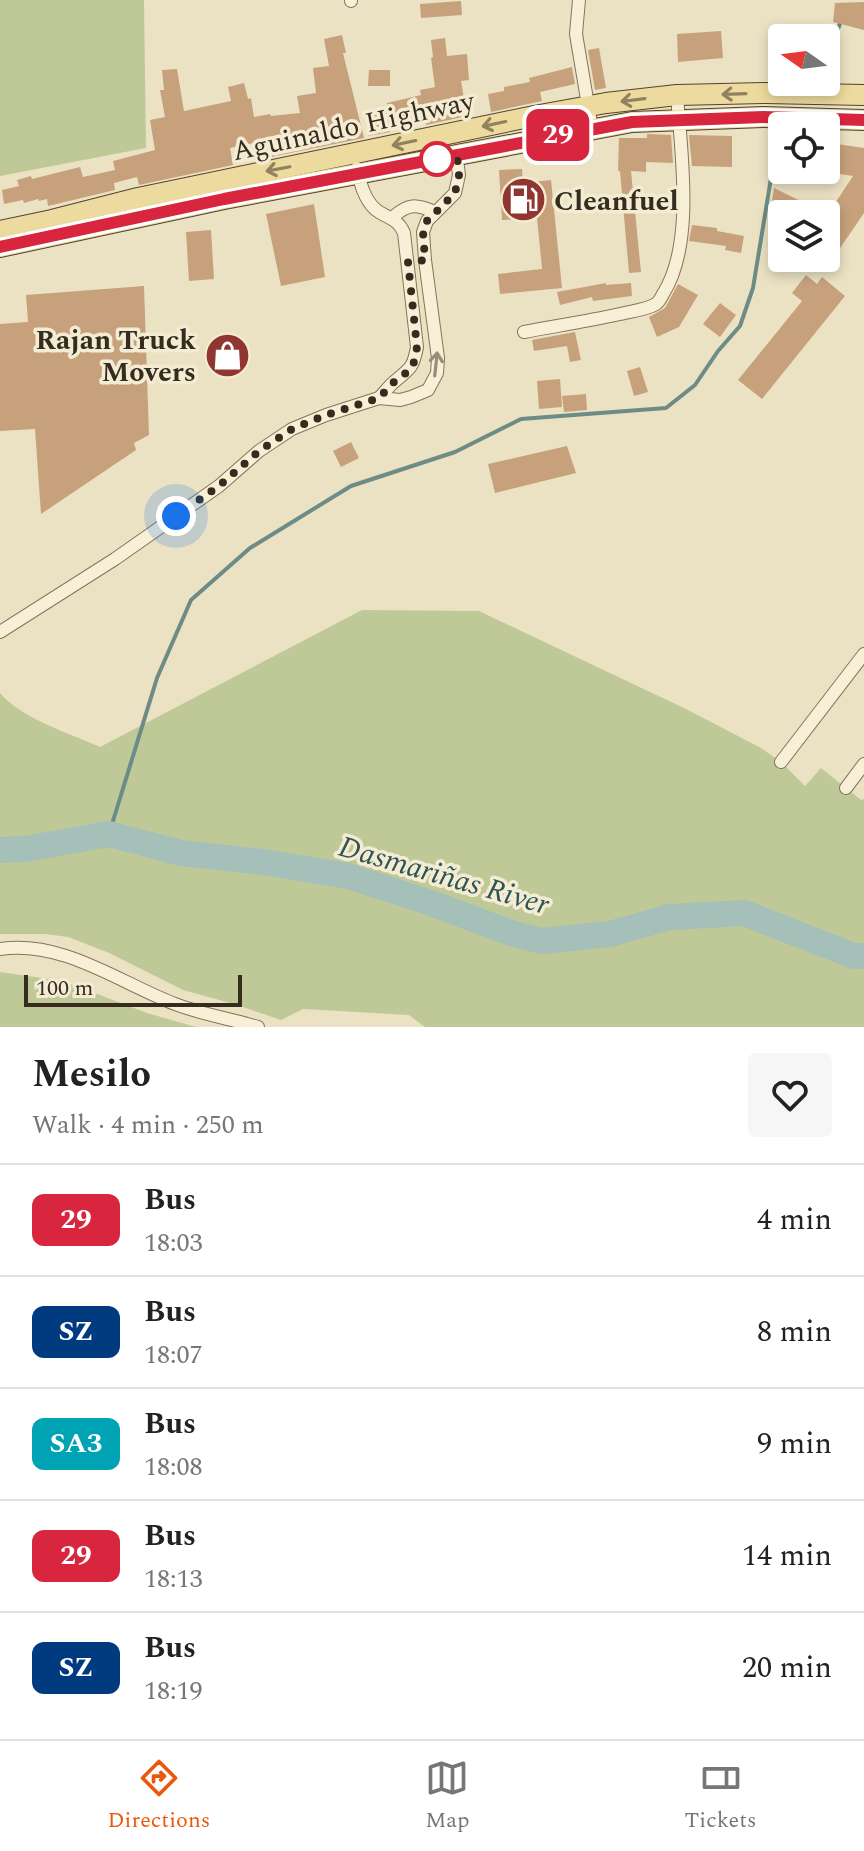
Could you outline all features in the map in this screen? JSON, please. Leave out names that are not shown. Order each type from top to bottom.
[{"type":"main road","name":"Aguinaldo Highway","points":[[0,247],[224,199],[454,133],[589,106],[677,95],[864,95]]},
{"type":"main road","name":"Aguinaldo Highway","points":[[0,231],[138,198],[356,163],[457,155],[632,122],[763,117],[864,120]]},
{"type":"street","points":[[579,0],[576,34],[592,129]]},
{"type":"street","points":[[524,332],[587,321],[658,303],[677,263],[682,216],[683,179],[677,95]]},
{"type":"street","points":[[0,632],[115,559],[219,486],[259,451],[292,429],[379,398],[400,400],[428,390],[437,373],[438,358],[423,232],[427,221],[455,193],[459,175],[454,133]]},
{"type":"street","points":[[356,163],[364,195],[373,208],[401,225],[404,233],[417,347],[410,370],[379,398]]},
{"type":"street","points":[[392,218],[410,206],[435,212]]},
{"type":"street","points":[[408,262],[425,260]]},
{"type":"street","points":[[781,762],[864,654]]},
{"type":"street","points":[[846,788],[864,764]]},
{"type":"street","points":[[0,949],[13,947],[59,954],[176,1004],[258,1027]]},
{"type":"green space","points":[[0,0],[144,0],[146,148],[0,176]]},
{"type":"green space","points":[[362,610],[479,611],[761,748],[781,762],[805,786],[821,768],[861,800],[864,799],[864,1027],[425,1027],[409,1015],[303,1009],[281,1020],[183,990],[109,953],[68,937],[0,934],[0,693],[33,718],[100,747]]},
{"type":"green space","points":[[0,972],[63,981],[147,1013],[196,1027],[0,1027]]},
{"type":"building","points":[[461,1],[462,15],[421,18],[420,4]]},
{"type":"building","points":[[864,2],[864,30],[833,22],[835,3]]},
{"type":"building","points":[[721,31],[723,58],[678,62],[677,34]]},
{"type":"building","points":[[342,35],[346,53],[343,53],[364,138],[261,159],[259,142],[230,148],[233,165],[139,185],[137,177],[114,183],[115,190],[48,206],[47,199],[4,204],[2,190],[19,186],[17,180],[80,167],[83,177],[115,170],[113,161],[155,150],[150,120],[165,117],[160,90],[164,90],[162,70],[177,69],[184,111],[231,101],[228,87],[244,83],[248,99],[251,98],[254,117],[300,113],[297,96],[316,93],[313,68],[329,66],[324,39]]},
{"type":"building","points":[[445,38],[447,56],[467,54],[469,80],[461,81],[467,116],[426,125],[425,118],[389,126],[390,132],[368,136],[368,116],[389,112],[387,103],[421,95],[420,90],[435,87],[431,40]]},
{"type":"building","points":[[599,48],[606,88],[595,90],[588,50]]},
{"type":"building","points":[[572,67],[575,84],[540,92],[542,101],[491,112],[488,94],[530,82],[529,78]]},
{"type":"building","points":[[369,70],[390,70],[390,86],[368,86]]},
{"type":"building","points":[[647,134],[671,135],[673,163],[646,162],[646,172],[631,171],[641,272],[629,273],[618,171],[619,138],[647,138]]},
{"type":"building","points":[[689,135],[732,136],[732,167],[692,166]]},
{"type":"building","points":[[840,144],[864,148],[864,213],[840,248],[840,200],[837,200],[853,176],[840,174]]},
{"type":"building","points":[[522,169],[523,183],[551,180],[562,288],[500,294],[498,274],[542,269],[537,218],[502,220],[499,170]]},
{"type":"building","points":[[774,188],[798,200],[772,200]]},
{"type":"building","points":[[314,204],[325,277],[281,286],[266,214]]},
{"type":"building","points":[[692,225],[744,236],[741,253],[725,250],[726,246],[689,241]]},
{"type":"building","points":[[211,230],[214,279],[189,281],[186,232]]},
{"type":"building","points":[[806,275],[817,284],[822,277],[845,296],[762,399],[738,380],[802,301],[792,293]]},
{"type":"building","points":[[606,283],[631,283],[632,296],[593,301],[592,297],[560,305],[557,292]]},
{"type":"building","points":[[678,284],[698,295],[679,327],[657,337],[649,317],[665,308]]},
{"type":"building","points":[[144,286],[149,435],[134,443],[136,450],[41,514],[35,429],[0,431],[0,324],[28,322],[26,295]]},
{"type":"building","points":[[720,303],[736,315],[720,337],[703,324]]},
{"type":"building","points":[[575,332],[581,360],[570,362],[567,346],[534,351],[532,340]]},
{"type":"building","points":[[640,367],[648,392],[634,396],[627,371]]},
{"type":"building","points":[[560,379],[562,407],[539,409],[537,381]]},
{"type":"building","points":[[586,394],[587,410],[564,412],[562,396]]},
{"type":"building","points":[[351,442],[359,458],[341,467],[333,451]]},
{"type":"building","points":[[567,446],[576,473],[495,493],[488,464]]},
{"type":"waterway","points":[[109,834],[157,678],[191,600],[250,548],[351,486],[455,452],[521,419],[666,408],[695,385],[740,326],[753,288],[770,184]]},
{"type":"waterway","name":"Dasmariñas River","points":[[0,850],[25,849],[109,834],[181,853],[348,876],[542,941],[610,934],[670,917],[744,913],[854,956],[864,956]]},
{"type":"bus line","name":"29","points":[[0,247],[224,199],[632,122],[763,117],[864,120]]},
{"type":"place","name":"Cleanfuel","points":[[523,200]]},
{"type":"place","name":"Rajan Truck Movers","points":[[227,355]]},
{"type":"route","points":[[176,516],[292,429],[379,398],[410,370],[417,347],[408,262],[425,260],[423,232],[427,221],[455,193],[459,175],[457,155],[434,159],[437,159]]}]
